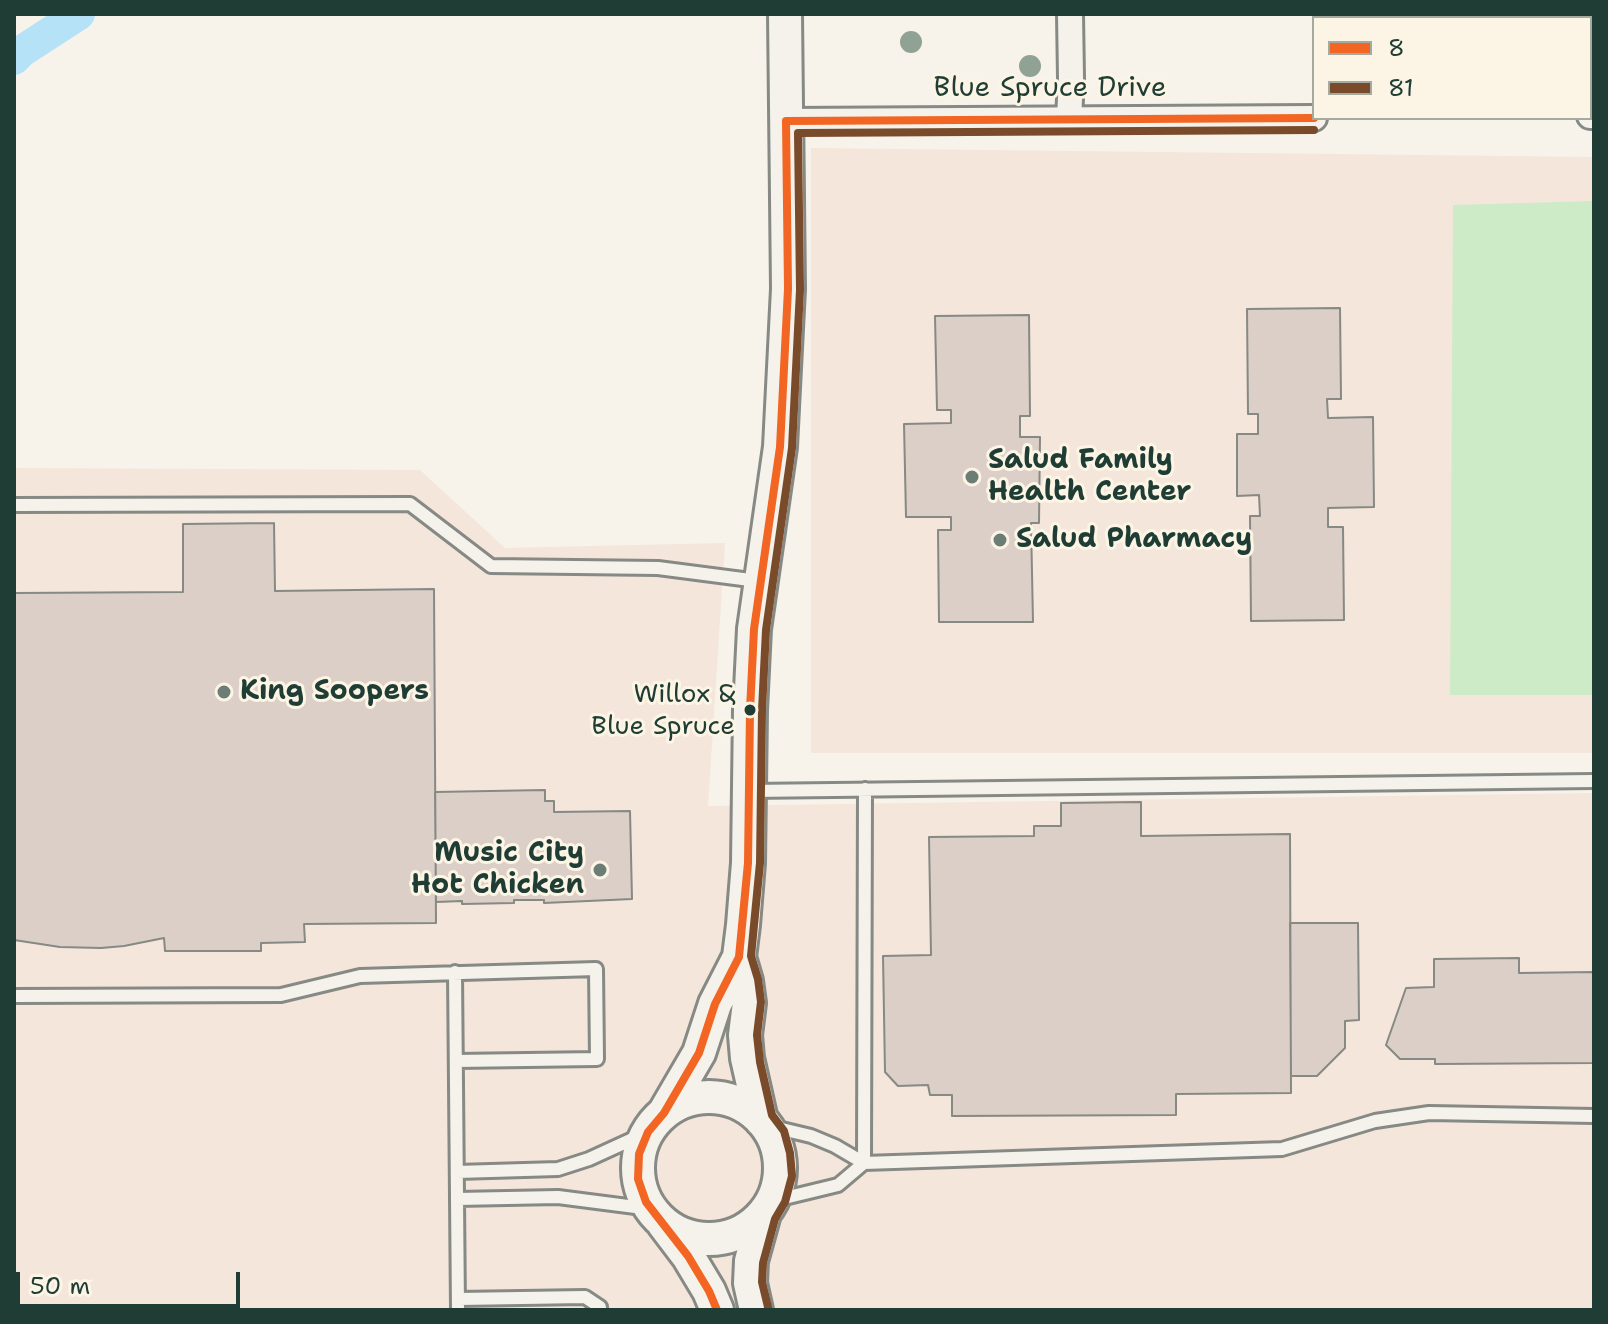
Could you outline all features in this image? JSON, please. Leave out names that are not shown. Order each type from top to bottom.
[{"type":"main road","points":[[717,1310],[688,1256],[646,1202],[638,1179],[639,1154],[699,1053],[715,1004],[739,957],[748,863],[754,629],[780,447],[788,289],[785,14]]},
{"type":"main road","points":[[739,957],[749,1003],[745,1035],[747,1058],[763,1122]]},
{"type":"main road","points":[[656,1122],[682,1102],[703,1097],[724,1098],[744,1106],[763,1122],[773,1136],[779,1156],[780,1177],[751,1261],[750,1283],[756,1310]]},
{"type":"main road","points":[[656,1215],[680,1233],[702,1240],[725,1238],[746,1229],[768,1207]]},
{"type":"street","points":[[1069,119],[1070,14]]},
{"type":"street","name":"Blue Spruce Drive","points":[[786,121],[1312,118]]},
{"type":"lane","points":[[14,505],[410,504],[491,566],[658,568],[761,582]]},
{"type":"lane","points":[[748,791],[1594,781]]},
{"type":"lane","points":[[768,1207],[838,1185],[864,1163],[865,789]]},
{"type":"lane","points":[[14,996],[281,995],[360,976],[596,969],[597,1059],[456,1061]]},
{"type":"lane","points":[[455,972],[458,1305],[585,1297],[600,1310]]},
{"type":"lane","points":[[763,1122],[823,1141],[864,1163],[1282,1149],[1375,1121],[1429,1113],[1594,1116]]},
{"type":"lane","points":[[457,1172],[558,1169],[589,1159],[656,1122]]},
{"type":"lane","points":[[457,1199],[558,1197],[656,1215]]},
{"type":"shaded area","points":[[811,148],[1594,157],[1594,753],[811,753]]},
{"type":"shaded area","points":[[14,468],[420,470],[505,548],[725,543],[708,806],[1594,793],[1594,1310],[14,1310]]},
{"type":"green space","points":[[1594,201],[1594,695],[1450,695],[1453,205]]},
{"type":"building","points":[[1340,308],[1341,399],[1327,399],[1328,418],[1373,417],[1374,507],[1328,508],[1328,527],[1343,527],[1344,620],[1251,621],[1250,516],[1260,516],[1259,495],[1237,496],[1237,434],[1258,434],[1258,414],[1248,414],[1247,309]]},
{"type":"building","name":"Salud Family Health Center","points":[[1029,315],[1030,416],[1020,416],[1020,437],[1040,437],[1039,523],[1031,523],[1033,622],[939,622],[938,530],[951,530],[951,517],[906,517],[904,424],[951,423],[951,410],[937,410],[935,316]]},
{"type":"building","name":"King Soopers","points":[[274,523],[275,591],[434,589],[436,923],[304,924],[305,942],[261,943],[261,951],[165,951],[164,938],[101,948],[60,947],[14,940],[14,593],[183,592],[183,524]]},
{"type":"building","points":[[545,790],[545,801],[554,801],[554,812],[630,811],[632,899],[544,903],[544,900],[462,904],[462,901],[436,902],[435,792]]},
{"type":"building","points":[[1141,802],[1141,836],[1290,834],[1291,1093],[1176,1094],[1176,1115],[952,1116],[952,1095],[930,1095],[928,1085],[898,1086],[885,1072],[883,956],[931,955],[929,837],[1034,836],[1034,826],[1061,826],[1061,803]]},
{"type":"building","points":[[1290,923],[1358,923],[1359,1020],[1345,1021],[1345,1048],[1317,1076],[1291,1076]]},
{"type":"building","points":[[1519,958],[1519,973],[1594,972],[1594,1063],[1435,1064],[1435,1059],[1400,1059],[1386,1045],[1406,988],[1434,987],[1434,959]]},
{"type":"waterway","points":[[14,59],[79,14]]},
{"type":"transit line","name":"8","points":[[717,1310],[688,1256],[646,1202],[638,1179],[639,1154],[648,1132],[664,1113],[699,1053],[715,1004],[739,957],[748,863],[754,629],[780,447],[788,289],[786,121],[1312,118]]},
{"type":"transit line","name":"81","points":[[768,1307],[762,1282],[763,1263],[775,1219],[785,1202],[792,1176],[784,1131],[772,1115],[760,1062],[757,1035],[761,1002],[751,956],[760,863],[766,630],[792,448],[800,290],[798,133],[1314,130]]},
{"type":"place","name":"Salud Family Health Center","points":[[972,477]]},
{"type":"place","name":"Salud Pharmacy","points":[[1000,540]]},
{"type":"place","name":"King Soopers","points":[[224,692]]},
{"type":"place","name":"Willox & Blue Spruce","points":[[750,710]]},
{"type":"place","name":"Music City Hot Chicken","points":[[600,870]]}]
